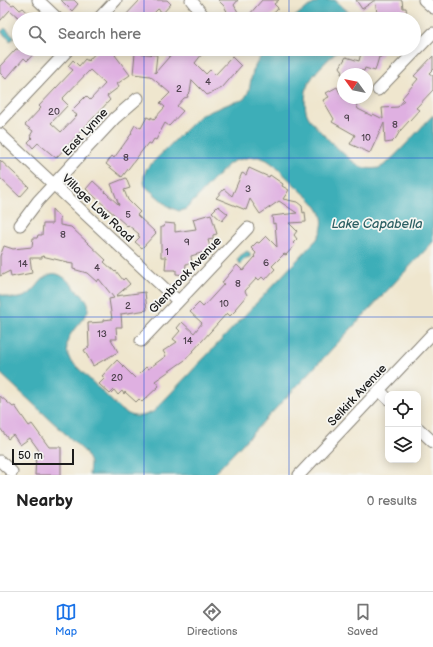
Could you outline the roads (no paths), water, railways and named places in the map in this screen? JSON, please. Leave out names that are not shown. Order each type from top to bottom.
[{"type":"street","points":[[38,0],[51,12]]},
{"type":"street","points":[[105,12],[116,0]]},
{"type":"street","points":[[191,0],[200,12]]},
{"type":"street","points":[[424,0],[433,8]]},
{"type":"street","points":[[421,45],[433,33]]},
{"type":"street","points":[[0,122],[62,56]]},
{"type":"street","points":[[378,90],[411,56]]},
{"type":"street","name":"East Lynne","points":[[20,225],[38,201],[115,118],[138,98]]},
{"type":"street","name":"Village Low Road","points":[[0,134],[178,301]]},
{"type":"street","name":"Glenbrook Avenue","points":[[142,341],[248,228]]},
{"type":"street","name":"Selkirk Avenue","points":[[299,475],[433,333]]},
{"type":"street","points":[[379,390],[385,396]]},
{"type":"street","points":[[421,431],[433,442]]},
{"type":"street","points":[[0,461],[12,472]]},
{"type":"water","points":[[320,0],[335,0],[348,12],[301,12]]},
{"type":"water","points":[[5,28],[12,35],[12,40],[10,42],[9,39],[1,32]]},
{"type":"water","name":"Lake Capabella","points":[[261,56],[332,56],[313,76],[307,87],[305,108],[310,119],[330,141],[346,156],[365,168],[374,169],[384,165],[398,153],[433,115],[433,242],[213,475],[89,475],[90,463],[85,452],[0,373],[0,294],[12,298],[21,298],[29,294],[50,274],[57,274],[66,279],[84,297],[88,306],[87,314],[72,332],[68,341],[67,347],[70,360],[121,410],[133,416],[153,412],[317,239],[321,231],[322,217],[316,205],[274,165],[259,157],[251,157],[234,161],[229,164],[186,209],[179,211],[169,207],[145,186],[144,177],[147,168],[199,116],[231,103],[243,100],[246,97],[249,91],[254,68]]},
{"type":"water","points":[[247,251],[250,253],[250,257],[246,258],[240,264],[237,261],[240,256]]}]
